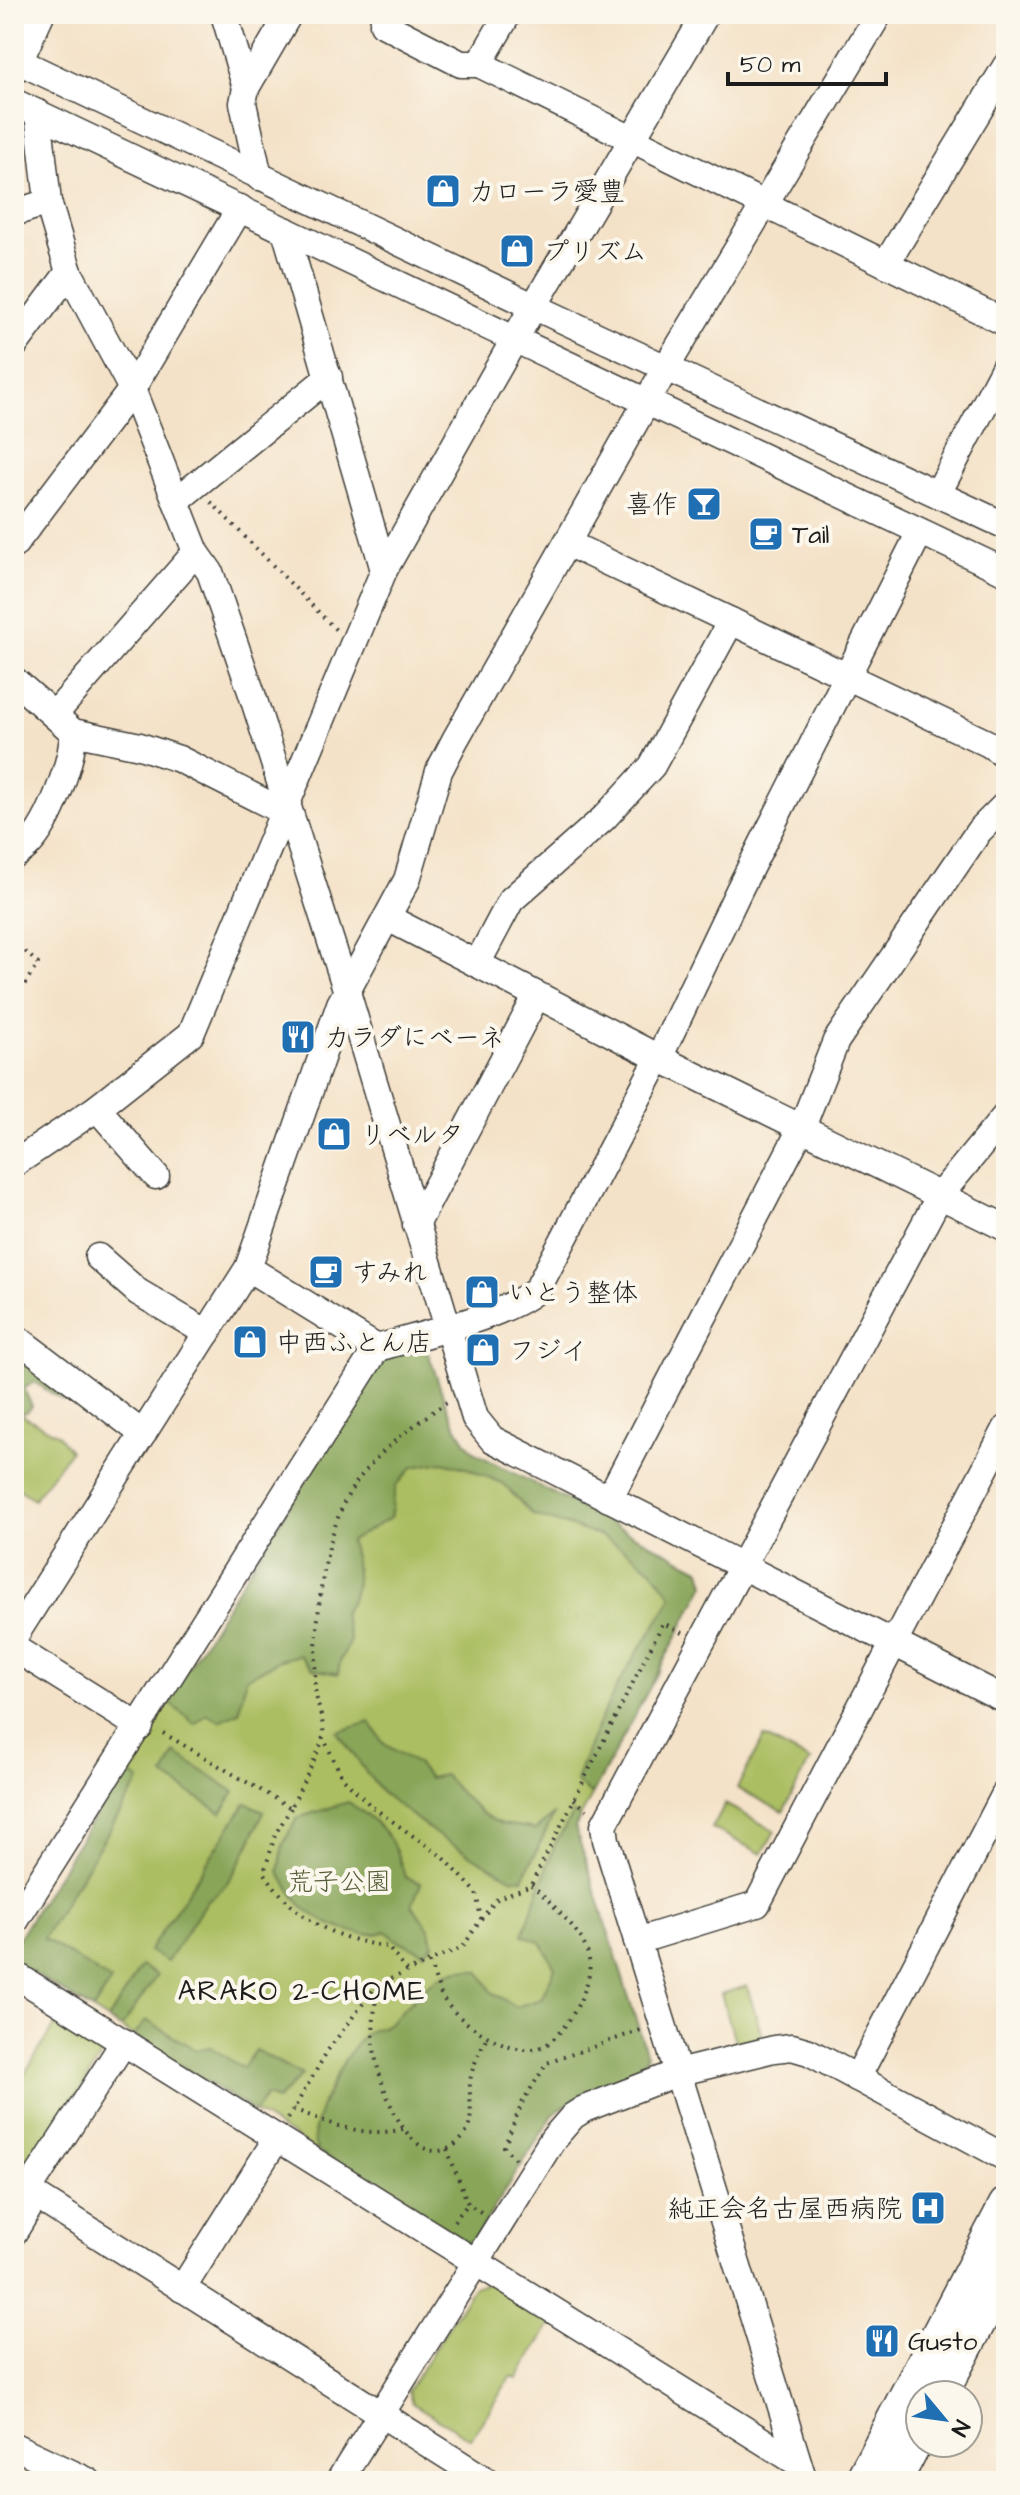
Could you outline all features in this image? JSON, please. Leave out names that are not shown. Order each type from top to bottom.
[{"type":"main road","points":[[862,2481],[1006,2205]]},
{"type":"main road","points":[[948,2379],[1006,2270]]},
{"type":"main road","points":[[894,2481],[906,2459]]},
{"type":"street","points":[[41,14],[17,60],[259,177],[1006,526]]},
{"type":"street","points":[[224,14],[246,88]]},
{"type":"street","points":[[259,177],[243,103],[246,88],[289,14]]},
{"type":"street","points":[[388,14],[383,24],[461,64],[479,64],[1006,323]]},
{"type":"street","points":[[479,64],[508,14]]},
{"type":"street","points":[[14,1164],[97,1108],[191,1034],[384,570],[514,340],[706,14]]},
{"type":"street","points":[[14,1637],[248,1268],[340,1004],[407,880],[439,771],[667,366],[879,14]]},
{"type":"street","points":[[886,264],[1006,66]]},
{"type":"street","points":[[14,102],[1006,572]]},
{"type":"street","points":[[38,113],[48,202],[69,272],[186,493],[196,552],[210,572],[347,992],[475,1418],[492,1439],[1006,1700]]},
{"type":"street","points":[[14,213],[48,202]]},
{"type":"street","points":[[14,545],[132,389],[240,208]]},
{"type":"street","points":[[285,230],[384,570]]},
{"type":"street","points":[[14,346],[69,272]]},
{"type":"street","points":[[938,493],[1006,364]]},
{"type":"street","points":[[186,493],[329,377]]},
{"type":"street","points":[[14,1923],[377,1348],[447,1328],[528,1299],[538,1288],[659,1058],[739,890],[920,532]]},
{"type":"street","points":[[567,543],[989,744],[1006,755]]},
{"type":"street","points":[[64,723],[196,552]]},
{"type":"street","points":[[477,964],[511,900],[599,823],[652,766],[731,621]]},
{"type":"street","points":[[14,680],[64,723],[179,759],[286,808]]},
{"type":"street","points":[[14,856],[31,843],[49,814],[73,747],[64,723]]},
{"type":"street","points":[[609,1499],[802,1127],[836,1041],[979,831],[1006,804]]},
{"type":"street","points":[[388,918],[659,1058],[1006,1228]]},
{"type":"street","points":[[416,1225],[537,995]]},
{"type":"street","points":[[97,1108],[156,1176]]},
{"type":"street","points":[[801,2472],[606,1840],[604,1825],[940,1195],[1006,1115]]},
{"type":"street","points":[[98,1257],[138,1292],[207,1333]]},
{"type":"street","points":[[248,1268],[377,1348]]},
{"type":"street","points":[[14,1336],[143,1434]]},
{"type":"street","points":[[637,1941],[757,1904],[1006,1429]]},
{"type":"street","points":[[14,1648],[141,1724]]},
{"type":"street","points":[[857,2078],[1006,1792]]},
{"type":"street","points":[[14,1974],[476,2263],[801,2472]]},
{"type":"street","points":[[14,2232],[26,2190],[124,2042]]},
{"type":"street","points":[[339,2481],[532,2173],[563,2126],[584,2109],[677,2073],[792,2047],[809,2052],[1006,2158]]},
{"type":"street","points":[[182,2289],[277,2138]]},
{"type":"street","points":[[26,2190],[487,2481]]},
{"type":"street","points":[[14,2446],[88,2481]]},
{"type":"path","points":[[186,493],[352,646]]},
{"type":"path","points":[[14,940],[38,964],[14,1000]]},
{"type":"path","points":[[466,1389],[406,1430],[364,1473],[345,1503],[319,1600],[314,1687],[323,1737],[342,1777],[371,1806],[444,1858],[476,1892],[481,1919]]},
{"type":"path","points":[[277,2138],[328,2050],[377,1985],[463,1947],[498,1898],[531,1885],[663,1623],[702,1643]]},
{"type":"path","points":[[141,1724],[291,1808]]},
{"type":"path","points":[[323,1737],[291,1808],[276,1833],[264,1872],[280,1897],[307,1920],[357,1943],[388,1947],[407,1972]]},
{"type":"path","points":[[429,1963],[444,1999],[473,2028],[517,2048],[544,2046],[568,2023],[582,1998],[590,1973],[589,1953],[581,1935],[531,1885]]},
{"type":"path","points":[[377,1985],[373,2025],[375,2055],[384,2086],[403,2129],[413,2143],[423,2149],[447,2149],[467,2131],[471,2077],[487,2036]]},
{"type":"path","points":[[532,2173],[504,2147],[523,2101],[547,2063],[662,2022]]},
{"type":"path","points":[[293,2109],[364,2133],[388,2133],[403,2129]]},
{"type":"path","points":[[447,2149],[468,2204],[500,2224]]},
{"type":"green space","name":"荒子公園","points":[[414,1344],[428,1353],[452,1418],[475,1453],[701,1570],[705,1584],[575,1827],[647,2055],[642,2070],[584,2094],[553,2115],[473,2241],[463,2243],[14,1961],[14,1945],[383,1357]]},
{"type":"green space","points":[[414,1344],[428,1353],[452,1418],[475,1453],[701,1570],[705,1584],[592,1795],[576,1782],[587,1752],[616,1689],[672,1596],[653,1571],[632,1554],[601,1536],[533,1515],[502,1483],[443,1462],[413,1467],[396,1486],[390,1518],[350,1541],[356,1578],[353,1596],[343,1613],[350,1640],[338,1674],[313,1669],[299,1655],[280,1660],[246,1678],[239,1712],[220,1721],[207,1714],[195,1724],[167,1701],[383,1357]]},
{"type":"green space","points":[[14,1346],[70,1390],[69,1397],[64,1401],[34,1382],[24,1389],[32,1406],[27,1412],[14,1416]]},
{"type":"green space","points":[[14,1411],[57,1434],[70,1451],[34,1499],[14,1486]]},
{"type":"green space","points":[[370,1722],[383,1743],[417,1764],[429,1778],[444,1775],[471,1804],[495,1821],[535,1830],[554,1814],[523,1879],[511,1878],[440,1837],[381,1792],[337,1732]]},
{"type":"green space","points":[[764,1737],[810,1761],[783,1812],[737,1788]]},
{"type":"green space","points":[[175,1753],[235,1792],[221,1813],[164,1776]]},
{"type":"green space","points":[[124,1770],[140,1780],[43,1938],[111,1981],[93,2010],[14,1961],[14,1945]]},
{"type":"green space","points":[[348,1802],[370,1817],[385,1833],[405,1877],[421,1883],[412,1905],[430,1930],[433,1944],[424,1953],[395,1939],[386,1931],[377,1934],[355,1932],[322,1920],[301,1905],[279,1873],[283,1844],[297,1818]]},
{"type":"green space","points":[[246,1803],[264,1811],[248,1848],[225,1885],[207,1900],[167,1962],[149,1951]]},
{"type":"green space","points":[[725,1804],[775,1831],[762,1854],[712,1828]]},
{"type":"green space","points":[[573,1813],[580,1817],[575,1827],[647,2055],[642,2070],[584,2094],[553,2115],[473,2241],[464,2243],[318,2152],[314,2142],[315,2129],[333,2082],[360,2039],[388,2024],[419,1992],[441,1976],[453,1971],[480,1972],[492,1992],[516,2007],[541,1999],[555,1968],[541,1942],[523,1935],[555,1844]]},
{"type":"green space","points":[[141,1966],[157,1975],[121,2028],[108,2020]]},
{"type":"green space","points":[[747,1986],[762,2036],[736,2044],[721,1994]]},
{"type":"green space","points":[[62,2015],[108,2044],[39,2162],[29,2162],[14,2152],[14,2090]]},
{"type":"green space","points":[[146,2020],[196,2050],[210,2047],[243,2068],[256,2050],[302,2075],[277,2100],[266,2096],[255,2112],[134,2036]]},
{"type":"green space","points":[[487,2283],[552,2322],[517,2379],[511,2376],[471,2439],[412,2403],[408,2391],[474,2286]]},
{"type":"place","name":"カローラ愛豊","points":[[443,191]]},
{"type":"place","name":"プリズム","points":[[517,251]]},
{"type":"place","name":"喜作","points":[[704,504]]},
{"type":"place","name":"Tail","points":[[766,534]]},
{"type":"place","name":"カラダにベーネ","points":[[298,1037]]},
{"type":"place","name":"リベルタ","points":[[334,1134]]},
{"type":"place","name":"すみれ","points":[[326,1272]]},
{"type":"place","name":"いとう整体","points":[[482,1292]]},
{"type":"place","name":"中西ふとん店","points":[[250,1342]]},
{"type":"place","name":"フジイ","points":[[483,1350]]},
{"type":"place","name":"純正会名古屋西病院","points":[[928,2208]]},
{"type":"place","name":"Gusto","points":[[882,2341]]},
{"type":"district","name":"ARAKO 2-CHOME","points":[[302,1990]]}]
